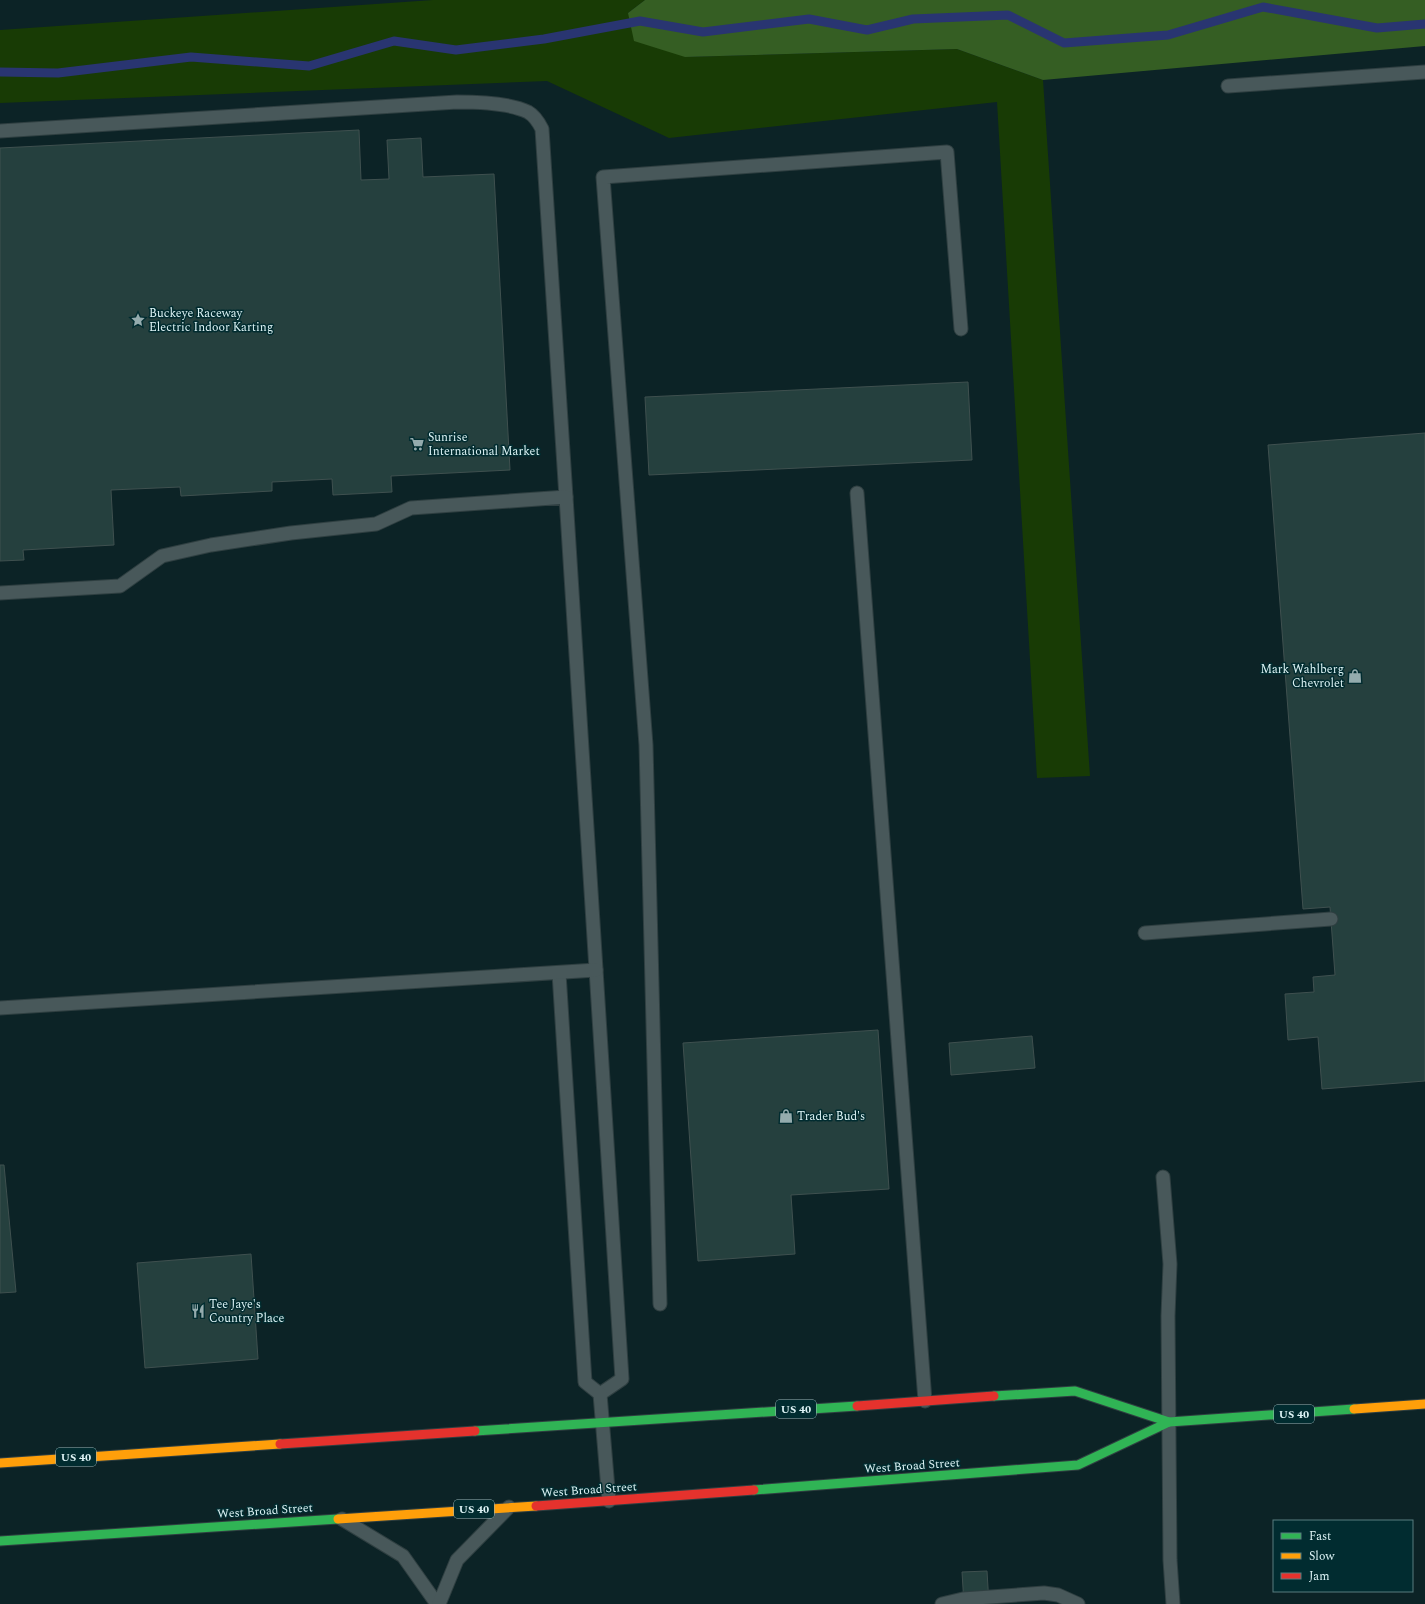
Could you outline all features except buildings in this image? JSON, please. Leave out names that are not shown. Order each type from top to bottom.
[{"type":"main road","name":"West Broad Street","points":[[0,1462],[1075,1391],[1169,1422]]},
{"type":"main road","name":"West Broad Street","points":[[0,1540],[609,1501],[1078,1465],[1169,1422],[1425,1404]]},
{"type":"lane","points":[[1228,86],[1425,72]]},
{"type":"lane","points":[[0,131],[458,102],[487,103],[516,108],[529,113],[537,120],[542,129],[622,1379],[600,1394]]},
{"type":"lane","points":[[660,1304],[646,745],[603,177],[947,152],[961,329]]},
{"type":"lane","points":[[857,493],[925,1401]]},
{"type":"lane","points":[[0,593],[120,586],[162,556],[211,545],[291,533],[376,524],[412,508],[566,497]]},
{"type":"lane","points":[[1145,933],[1331,919]]},
{"type":"lane","points":[[0,1008],[596,970]]},
{"type":"lane","points":[[558,973],[585,1382],[600,1394],[609,1501]]},
{"type":"lane","points":[[1163,1177],[1170,1264],[1170,1560],[1173,1604]]},
{"type":"lane","points":[[438,1604],[457,1560],[509,1507]]},
{"type":"lane","points":[[340,1518],[403,1556],[438,1604]]},
{"type":"lane","points":[[942,1604],[963,1598],[1044,1593],[1058,1595],[1078,1604]]},
{"type":"green space","points":[[433,0],[645,0],[628,13],[685,57],[957,49],[1043,80],[1090,776],[1037,778],[997,102],[669,138],[547,81],[0,103],[0,30]]},
{"type":"green space","points":[[645,0],[1425,0],[1425,46],[1043,80],[957,49],[685,57],[634,41],[628,13]]},
{"type":"waterway","points":[[0,72],[58,73],[191,57],[309,66],[394,41],[456,50],[544,39],[640,21],[703,32],[809,19],[867,30],[913,19],[1008,15],[1064,43],[1168,35],[1263,7],[1377,28],[1425,24]]},
{"type":"traffic: fast","points":[[994,1396],[1075,1391],[1169,1422],[1354,1409]]},
{"type":"traffic: fast","points":[[475,1431],[857,1406]]},
{"type":"traffic: fast","points":[[754,1490],[1078,1465],[1169,1422]]},
{"type":"traffic: fast","points":[[0,1541],[338,1519]]},
{"type":"traffic: slow","points":[[1354,1409],[1425,1404]]},
{"type":"traffic: slow","points":[[0,1463],[280,1444]]},
{"type":"traffic: slow","points":[[338,1519],[536,1506]]},
{"type":"traffic: jam","points":[[857,1406],[994,1396]]},
{"type":"traffic: jam","points":[[280,1444],[475,1431]]},
{"type":"traffic: jam","points":[[536,1506],[754,1490]]},
{"type":"place","name":"Buckeye Raceway Electric Indoor Karting","points":[[138,320]]},
{"type":"place","name":"Sunrise International Market","points":[[417,444]]},
{"type":"place","name":"Mark Wahlberg Chevrolet","points":[[1355,676]]},
{"type":"place","name":"Trader Bud's","points":[[786,1116]]},
{"type":"place","name":"Tee Jaye's Country Place","points":[[198,1311]]}]
